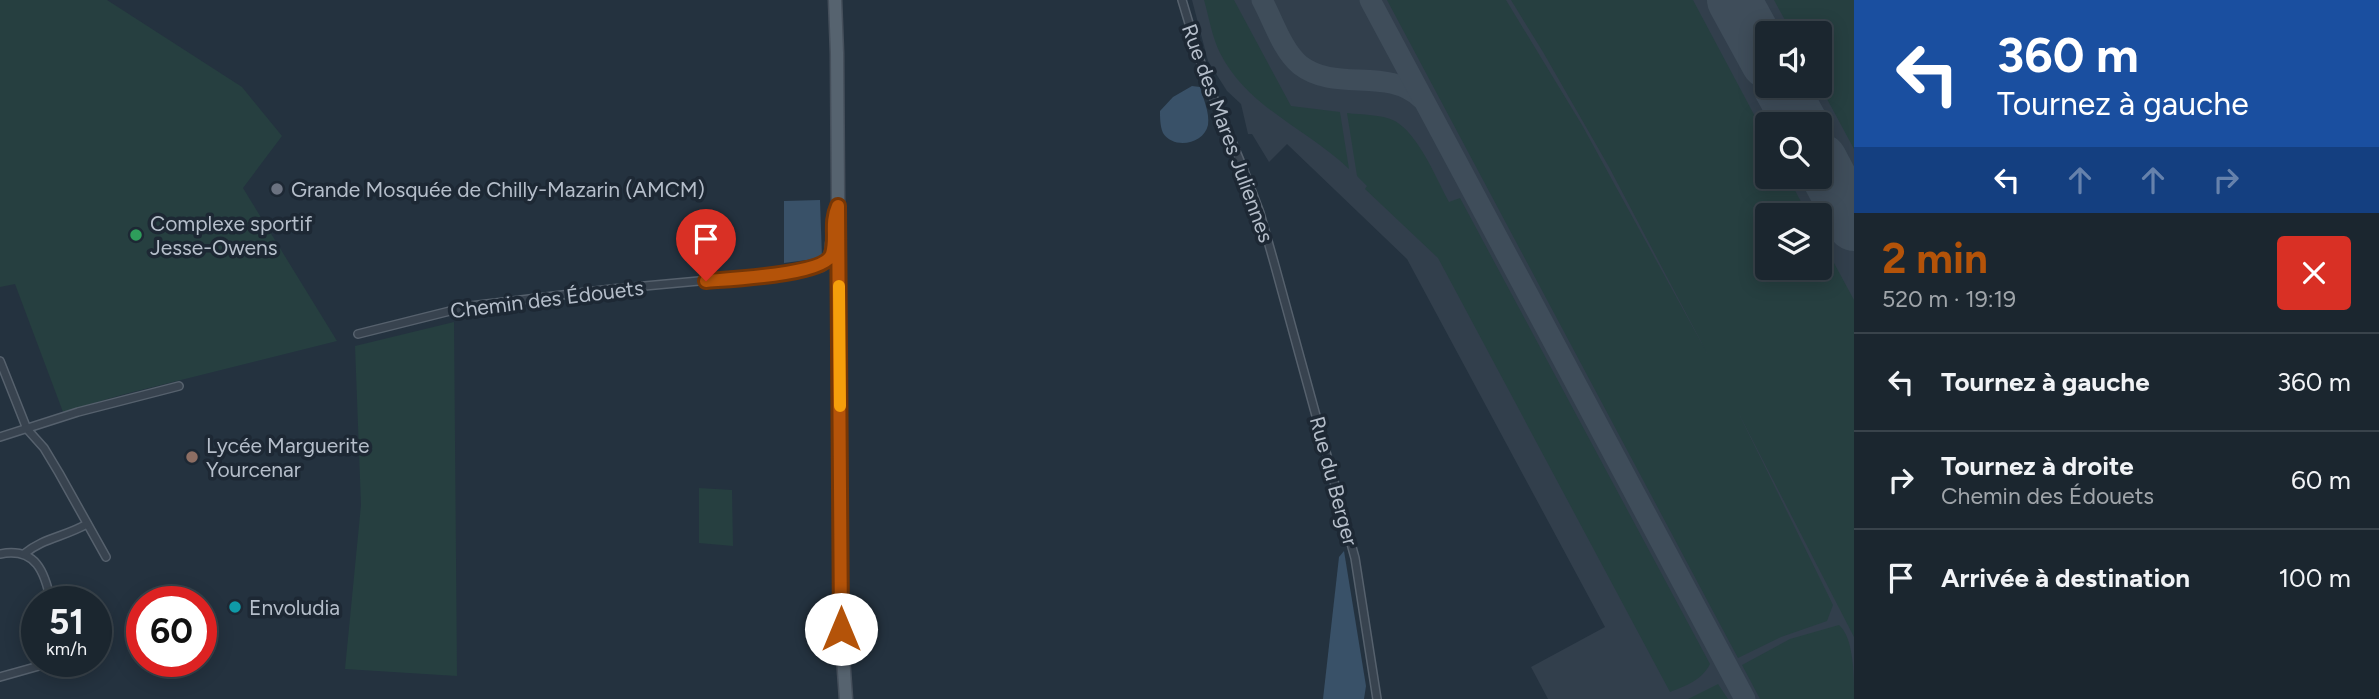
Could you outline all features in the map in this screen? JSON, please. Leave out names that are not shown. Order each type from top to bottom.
[{"type":"main road","points":[[835,0],[841,629],[846,699]]},
{"type":"main road","points":[[821,265],[832,253],[833,217],[838,206]]},
{"type":"main road","points":[[821,265],[832,267],[834,309],[839,318]]},
{"type":"street","name":"Rue des Mares Juliennes","points":[[1182,0],[1206,80],[1260,213],[1275,266]]},
{"type":"street","name":"Chemin des Édouets","points":[[358,334],[470,306],[612,289],[776,274],[821,265]]},
{"type":"street","name":"Rue du Berger","points":[[1275,266],[1355,558],[1377,699]]},
{"type":"street","points":[[0,361],[27,429],[44,448],[106,557]]},
{"type":"street","points":[[0,437],[78,412],[179,386]]},
{"type":"street","points":[[24,554],[37,543],[70,534],[87,524]]},
{"type":"street","points":[[0,554],[24,554],[37,564],[48,586]]},
{"type":"street","points":[[0,677],[21,671]]},
{"type":"shaded area","points":[[1192,0],[1854,0],[1854,699],[1548,699],[1531,667],[1605,627],[1407,259],[1287,144],[1269,162],[1252,134],[1248,134],[1241,104],[1227,91],[1208,61]]},
{"type":"green space","name":"Complexe sportif Jesse-Owens","points":[[0,0],[107,0],[242,87],[282,136],[243,188],[337,341],[63,412],[15,284],[0,287]]},
{"type":"green space","points":[[1204,0],[1234,0],[1291,106],[1340,112],[1349,169],[1246,89],[1220,53]]},
{"type":"green space","points":[[1387,0],[1506,0],[1582,125],[1707,353],[1609,167],[1511,0],[1693,0],[1755,116],[1755,189],[1794,189],[1802,203],[1755,203],[1755,280],[1832,280],[1832,259],[1854,300],[1854,637],[1737,410],[1833,605],[1827,621],[1781,637],[1738,658]]},
{"type":"green space","points":[[1774,0],[1854,0],[1854,149],[1826,98],[1832,98],[1832,21],[1785,21]]},
{"type":"green space","points":[[1347,113],[1384,117],[1395,121],[1412,136],[1449,202],[1460,198],[1710,664],[1693,682],[1670,692],[1438,258],[1365,189],[1367,186],[1357,176]]},
{"type":"green space","points":[[454,322],[457,676],[345,669],[361,505],[355,346]]},
{"type":"green space","points":[[699,488],[732,490],[733,546],[699,543]]},
{"type":"green space","points":[[1839,625],[1850,648],[1854,699],[1760,699],[1742,665],[1790,639]]},
{"type":"green space","points":[[1718,684],[1728,699],[1688,699]]},
{"type":"water","points":[[1192,86],[1200,87],[1208,125],[1201,137],[1195,140],[1174,142],[1163,133],[1160,111],[1173,97]]},
{"type":"water","points":[[820,200],[822,258],[784,263],[784,201]]},
{"type":"water","points":[[1344,551],[1366,686],[1364,699],[1323,699],[1339,557]]},
{"type":"taxiway","points":[[1262,0],[1283,43],[1300,65],[1329,77],[1394,84],[1408,89],[1422,99]]},
{"type":"taxiway","points":[[1370,0],[1745,699]]},
{"type":"runway","points":[[1734,0],[1755,38]]},
{"type":"runway","points":[[1787,98],[1794,112]]},
{"type":"runway","points":[[1832,183],[1854,224]]},
{"type":"slow traffic","points":[[839,286],[840,406]]},
{"type":"place","name":"Grande Mosquée de Chilly-Mazarin (AMCM)","points":[[277,189]]},
{"type":"place","name":"Complexe sportif Jesse-Owens","points":[[136,235]]},
{"type":"place","name":"Lycée Marguerite Yourcenar","points":[[192,457]]},
{"type":"place","name":"Envoludia","points":[[235,607]]},
{"type":"route","points":[[706,281],[776,274],[821,265],[832,253],[833,217],[838,206],[841,629]]}]
